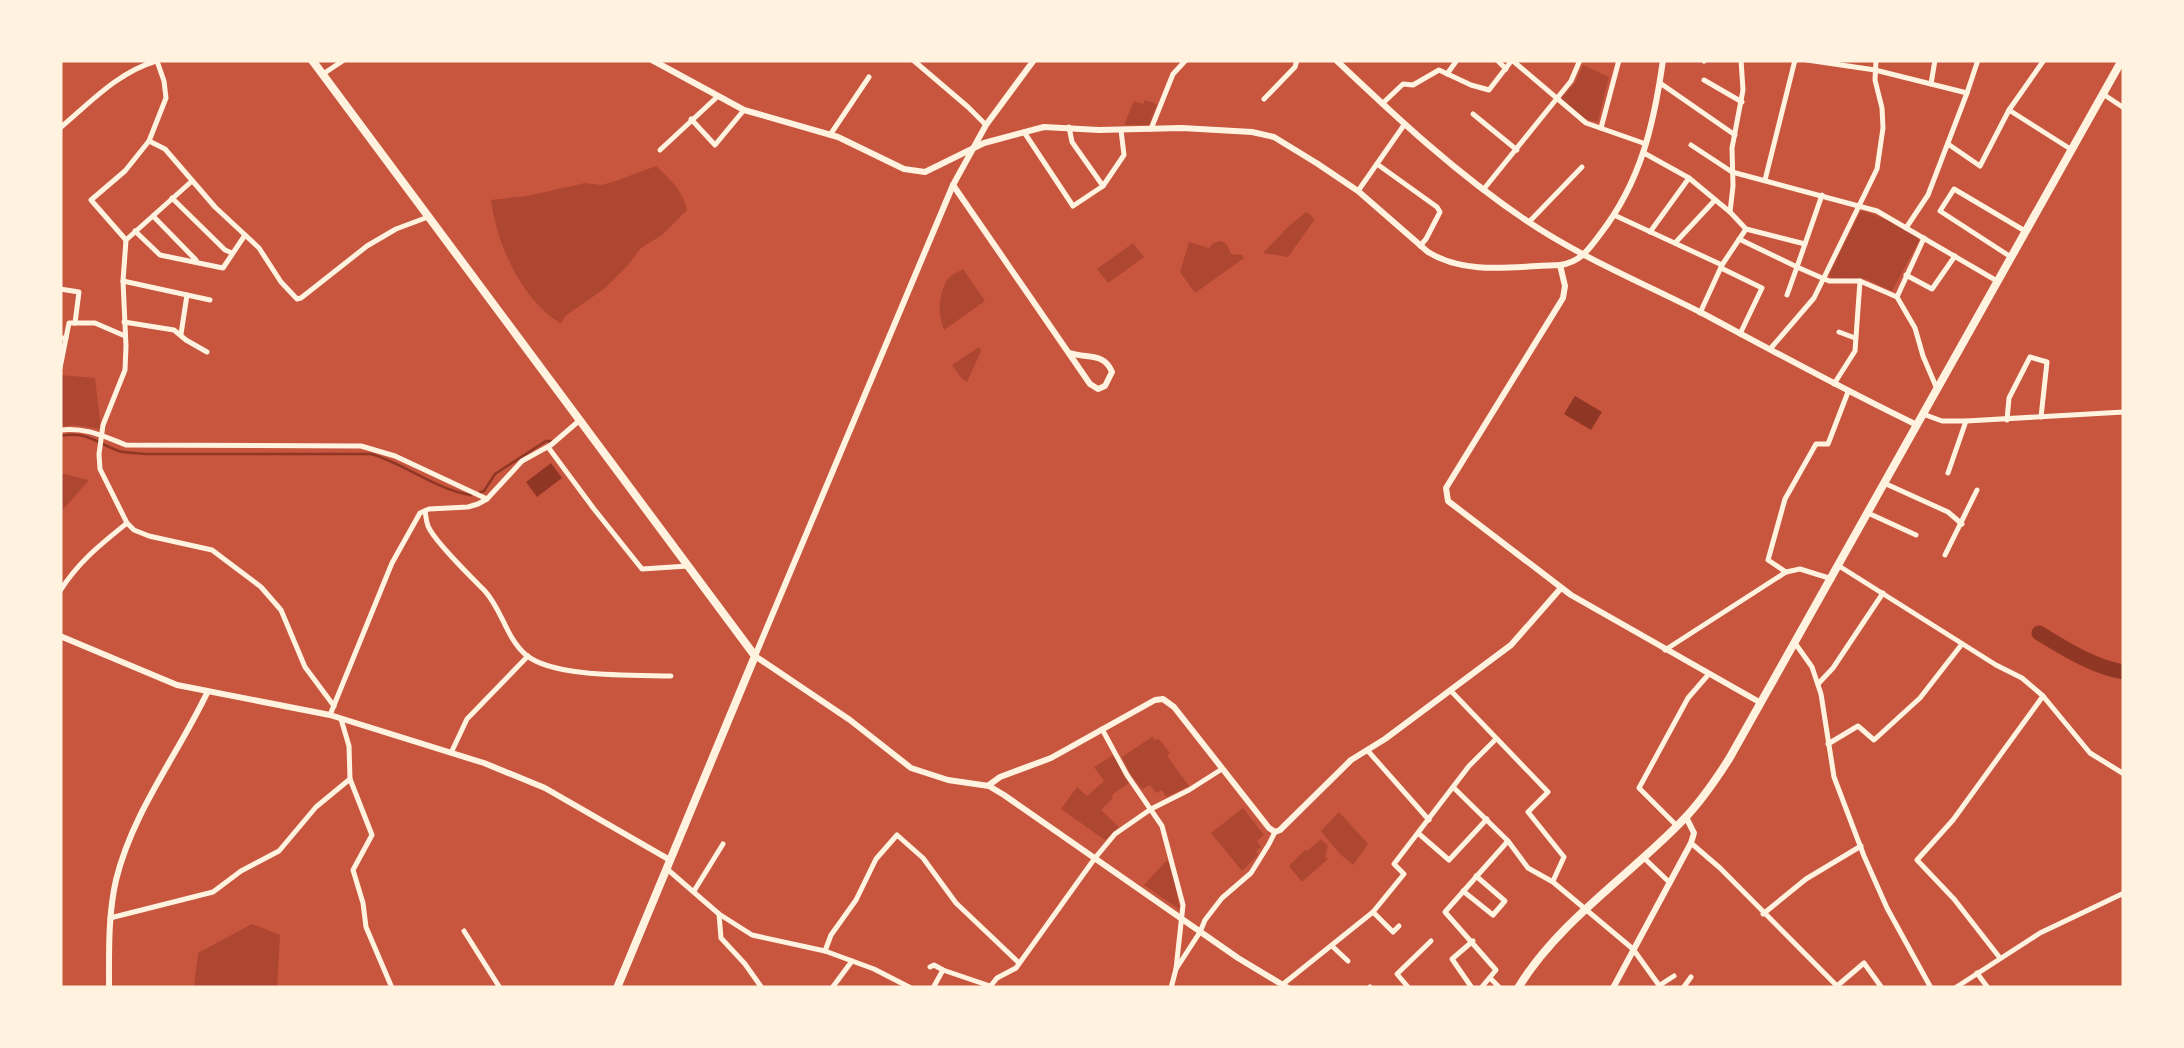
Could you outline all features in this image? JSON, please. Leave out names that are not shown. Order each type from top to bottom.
[{"type":"main road","points":[[312,60],[755,656],[617,988]]},
{"type":"main road","points":[[1518,988],[1544,952],[1585,910],[1686,817],[1730,760],[2122,60]]},
{"type":"street","points":[[60,128],[102,90],[138,67],[158,60],[166,98],[149,140],[125,171],[91,200],[126,240]]},
{"type":"street","points":[[322,74],[343,60]]},
{"type":"street","points":[[652,60],[744,110],[852,142],[918,173],[972,148],[1044,127],[1221,129],[1274,137],[1358,191],[1441,260],[1472,267],[1560,264],[1584,256],[1632,185],[1645,148],[1662,60]]},
{"type":"street","points":[[913,60],[986,125]]},
{"type":"street","points":[[1034,60],[986,125],[953,185],[755,656],[911,768],[948,780],[989,786],[1285,986],[1373,912],[1404,874],[1394,864],[1469,766],[1496,739]]},
{"type":"street","points":[[1150,129],[1173,74],[1186,60]]},
{"type":"street","points":[[1264,99],[1297,60]]},
{"type":"street","points":[[1336,60],[1404,125],[1528,222],[1584,256],[1917,425]]},
{"type":"street","points":[[1447,74],[1457,60]]},
{"type":"street","points":[[1497,60],[1506,69]]},
{"type":"street","points":[[1382,104],[1403,84],[1413,85],[1439,70],[1489,90],[1512,60],[1586,123],[1645,148],[1689,178],[1746,228],[1805,244]]},
{"type":"street","points":[[1484,190],[1571,81],[1580,60]]},
{"type":"street","points":[[1601,128],[1619,60]]},
{"type":"street","points":[[1730,212],[1734,135],[1744,78],[1741,60]]},
{"type":"street","points":[[1765,180],[1795,60]]},
{"type":"street","points":[[1806,60],[1875,70],[1967,93]]},
{"type":"street","points":[[1771,348],[1814,298],[1878,169],[1882,108],[1876,60]]},
{"type":"street","points":[[1931,84],[1936,60]]},
{"type":"street","points":[[1906,228],[1928,195],[1978,60]]},
{"type":"street","points":[[1948,144],[1980,166],[2010,110],[2044,60]]},
{"type":"street","points":[[830,135],[869,76]]},
{"type":"street","points":[[1704,80],[1742,102]]},
{"type":"street","points":[[1660,83],[1734,135]]},
{"type":"street","points":[[2102,94],[2124,108]]},
{"type":"street","points":[[660,150],[717,97]]},
{"type":"street","points":[[691,119],[715,146],[744,110]]},
{"type":"street","points":[[2010,110],[2072,150]]},
{"type":"street","points":[[1474,114],[1517,150]]},
{"type":"street","points":[[1358,191],[1404,125]]},
{"type":"street","points":[[1069,127],[1072,142],[1103,186]]},
{"type":"street","points":[[1024,131],[1073,206],[1103,186],[1124,155],[1121,130]]},
{"type":"street","points":[[149,140],[165,150],[215,207],[259,248],[297,299],[368,246],[428,216]]},
{"type":"street","points":[[1692,146],[1732,172],[1877,211],[1997,281]]},
{"type":"street","points":[[1376,164],[1440,212],[1420,246]]},
{"type":"street","points":[[1528,222],[1582,167]]},
{"type":"street","points":[[1650,232],[1689,178]]},
{"type":"street","points":[[192,181],[126,240],[122,280],[125,370],[102,434],[100,469],[134,530],[212,550],[262,587],[281,610],[305,667],[334,706]]},
{"type":"street","points":[[953,185],[1094,388],[1105,386],[1112,372],[1106,362],[1099,357],[1070,353]]},
{"type":"street","points":[[2010,258],[1940,211],[1954,189],[2025,231]]},
{"type":"street","points":[[1787,295],[1822,195]]},
{"type":"street","points":[[172,198],[232,254]]},
{"type":"street","points":[[1675,244],[1715,200]]},
{"type":"street","points":[[152,216],[198,262]]},
{"type":"street","points":[[1614,216],[1762,288],[1740,334]]},
{"type":"street","points":[[1700,312],[1721,266],[1746,228]]},
{"type":"street","points":[[134,231],[156,254],[223,268],[245,235]]},
{"type":"street","points":[[1897,297],[1924,238]]},
{"type":"street","points":[[1739,239],[1825,279],[1860,282],[1897,297],[1914,328],[1937,389]]},
{"type":"street","points":[[1906,275],[1932,289],[1955,256]]},
{"type":"street","points":[[1560,264],[1563,298],[1446,488],[1448,501],[1560,588],[1761,704]]},
{"type":"street","points":[[122,280],[210,300]]},
{"type":"street","points":[[1834,384],[1856,351],[1860,282]]},
{"type":"street","points":[[60,289],[80,292],[75,323]]},
{"type":"street","points":[[181,334],[188,295]]},
{"type":"street","points":[[124,322],[174,330],[206,352]]},
{"type":"street","points":[[60,368],[69,323],[95,323],[124,336]]},
{"type":"street","points":[[1839,332],[1856,338]]},
{"type":"street","points":[[2007,420],[2009,398],[2030,357],[2047,362],[2041,418]]},
{"type":"street","points":[[1786,572],[1768,560],[1785,499],[1816,444],[1828,444],[1848,392]]},
{"type":"street","points":[[1924,414],[1966,421],[2124,412]]},
{"type":"street","points":[[330,715],[392,563],[420,513],[468,507],[487,499],[522,460],[548,447],[580,420]]},
{"type":"street","points":[[1948,474],[1966,421]]},
{"type":"street","points":[[60,430],[84,429],[137,446],[362,446],[487,499]]},
{"type":"street","points":[[548,447],[642,569],[688,566]]},
{"type":"street","points":[[1884,484],[1948,512],[1962,524]]},
{"type":"street","points":[[1945,556],[1977,490]]},
{"type":"street","points":[[425,511],[429,528],[493,600],[512,639],[528,656],[550,666],[590,673],[670,676]]},
{"type":"street","points":[[1868,513],[1916,535]]},
{"type":"street","points":[[60,591],[92,550],[128,523]]},
{"type":"street","points":[[1839,566],[2022,678],[2043,696],[2090,752],[2124,774]]},
{"type":"street","points":[[1665,650],[1786,572],[1800,569],[1832,579]]},
{"type":"street","points":[[1274,832],[1351,760],[1511,645],[1560,588]]},
{"type":"street","points":[[1818,684],[1833,668],[1883,592]]},
{"type":"street","points":[[60,636],[155,678],[341,718],[545,788],[668,864],[720,914],[752,935],[825,951],[874,968],[910,988]]},
{"type":"street","points":[[1794,643],[1812,667],[1818,684],[1834,777],[1861,846],[1888,908],[1931,988]]},
{"type":"street","points":[[1828,744],[1858,726],[1874,740],[1920,698],[1962,644]]},
{"type":"street","points":[[451,753],[467,719],[528,656]]},
{"type":"street","points":[[1677,826],[1639,788],[1688,698],[1708,675]]},
{"type":"street","points":[[1451,691],[1548,792],[1528,812],[1564,857],[1552,882]]},
{"type":"street","points":[[108,988],[110,918],[117,878],[135,824],[207,692]]},
{"type":"street","points":[[2000,958],[1954,899],[1917,860],[1953,820],[2043,696]]},
{"type":"street","points":[[989,786],[1052,758],[1163,699],[1174,707],[1274,832]]},
{"type":"street","points":[[341,718],[349,746],[350,779],[372,835],[355,863],[354,878],[366,927],[392,988]]},
{"type":"street","points":[[1102,729],[1162,826],[1183,905],[1171,988]]},
{"type":"street","points":[[1367,750],[1429,820]]},
{"type":"street","points":[[930,966],[934,964],[990,987],[997,978],[1016,968],[1094,858],[1122,827],[1222,769]]},
{"type":"street","points":[[110,918],[213,892],[278,851],[316,807],[350,779]]},
{"type":"street","points":[[1453,787],[1508,841],[1528,868],[1552,882],[1633,948],[1660,987],[1674,976]]},
{"type":"street","points":[[1613,988],[1691,842],[1694,833],[1686,817]]},
{"type":"street","points":[[1418,833],[1450,860],[1487,819]]},
{"type":"street","points":[[1176,969],[1204,920],[1251,873],[1274,832]]},
{"type":"street","points":[[825,951],[876,859],[897,835],[923,858],[956,904],[1019,963]]},
{"type":"street","points":[[1481,988],[1496,970],[1445,912],[1508,841]]},
{"type":"street","points":[[1691,842],[1837,986],[1864,963],[1882,988]]},
{"type":"street","points":[[694,891],[723,844]]},
{"type":"street","points":[[1762,914],[1806,879],[1861,846]]},
{"type":"street","points":[[1643,858],[1669,882]]},
{"type":"street","points":[[1463,891],[1494,915],[1505,901],[1476,876]]},
{"type":"street","points":[[1955,988],[2040,932],[2124,893]]},
{"type":"street","points":[[1373,912],[1393,932],[1399,926]]},
{"type":"street","points":[[720,914],[720,938],[762,988]]},
{"type":"street","points":[[464,931],[500,988]]},
{"type":"street","points":[[1406,988],[1397,974],[1431,941]]},
{"type":"street","points":[[1472,988],[1452,959],[1473,941]]},
{"type":"street","points":[[1332,946],[1348,961]]},
{"type":"street","points":[[832,988],[852,961]]},
{"type":"street","points":[[933,988],[943,970]]},
{"type":"street","points":[[1977,973],[1988,988]]},
{"type":"street","points":[[1683,988],[1691,977]]},
{"type":"street","points":[[1490,978],[1500,988]]},
{"type":"shaded area","points":[[1583,65],[1609,77],[1598,121],[1583,117],[1562,101]]},
{"type":"shaded area","points":[[1145,100],[1157,104],[1149,125],[1124,125],[1134,101],[1143,104]]},
{"type":"shaded area","points":[[656,166],[679,191],[687,210],[662,235],[641,248],[604,289],[565,316],[561,324],[534,300],[513,270],[491,200],[585,183],[601,185]]},
{"type":"shaded area","points":[[1306,212],[1315,219],[1288,257],[1263,253],[1290,225]]},
{"type":"shaded area","points":[[1860,212],[1890,221],[1919,241],[1892,291],[1866,279],[1829,275]]},
{"type":"shaded area","points":[[1222,241],[1231,254],[1244,258],[1195,293],[1180,272],[1189,242],[1209,248]]},
{"type":"shaded area","points":[[1133,243],[1144,257],[1108,283],[1097,269]]},
{"type":"shaded area","points":[[963,269],[985,301],[944,330],[940,311],[942,291],[950,277]]},
{"type":"shaded area","points":[[979,347],[981,351],[967,382],[952,365]]},
{"type":"shaded area","points":[[60,375],[95,378],[101,429],[60,427]]},
{"type":"shaded area","points":[[1575,396],[1602,412],[1591,430],[1564,414]]},
{"type":"shaded area","points":[[551,463],[562,478],[537,497],[526,482]]},
{"type":"shaded area","points":[[60,473],[89,480],[60,513]]},
{"type":"shaded area","points":[[1152,737],[1159,739],[1170,753],[1167,756],[1189,786],[1166,797],[1162,790],[1156,793],[1150,785],[1142,789],[1122,757]]},
{"type":"shaded area","points":[[1115,754],[1129,783],[1113,794],[1101,810],[1119,827],[1105,840],[1061,809],[1077,787],[1087,796],[1104,781],[1094,767]]},
{"type":"shaded area","points":[[1243,808],[1264,835],[1257,841],[1261,847],[1256,851],[1258,855],[1242,871],[1211,833]]},
{"type":"shaded area","points":[[1339,812],[1368,844],[1353,865],[1321,831]]},
{"type":"shaded area","points":[[1321,839],[1328,846],[1328,859],[1302,882],[1289,866]]},
{"type":"shaded area","points":[[1167,860],[1171,864],[1180,910],[1144,885]]},
{"type":"shaded area","points":[[252,924],[280,935],[277,988],[194,988],[198,953]]},
{"type":"waterway","points":[[60,436],[85,436],[119,451],[146,454],[371,454],[446,488],[471,495]]},
{"type":"waterway","points":[[479,493],[495,474],[551,441]]},
{"type":"waterway","points":[[2039,633],[2091,662],[2124,672]]}]
